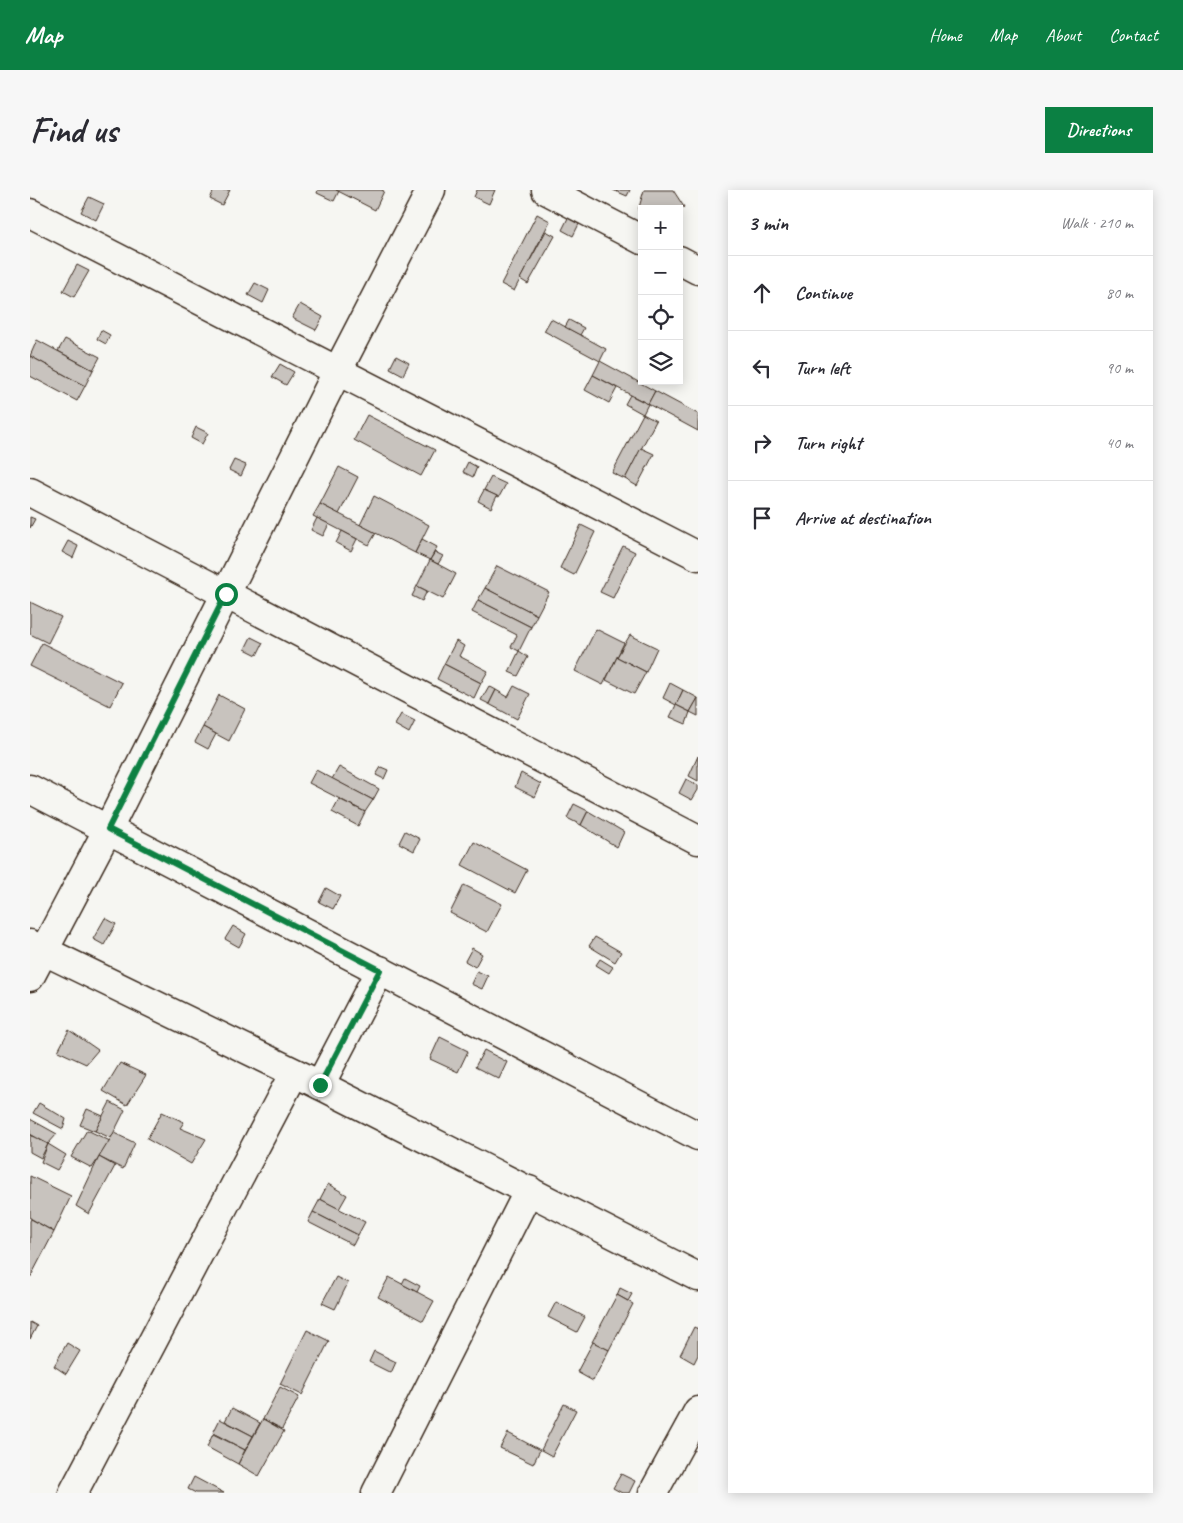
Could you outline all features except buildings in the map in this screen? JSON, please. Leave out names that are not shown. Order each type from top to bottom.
[{"type":"street","points":[[30,978],[37,948],[108,829],[338,370],[431,190]]},
{"type":"street","points":[[546,190],[586,199],[638,237]]},
{"type":"street","points":[[30,213],[698,556]]},
{"type":"street","points":[[683,262],[698,270]]},
{"type":"street","points":[[30,492],[698,840]]},
{"type":"street","points":[[30,789],[698,1136]]},
{"type":"street","points":[[37,948],[320,1085],[698,1277]]},
{"type":"street","points":[[320,1085],[380,970]]},
{"type":"street","points":[[73,1493],[294,1073]]},
{"type":"street","points":[[376,1493],[529,1190]]},
{"type":"street","points":[[653,1493],[698,1411]]},
{"type":"route","points":[[226,594],[108,829],[380,970],[320,1085]]}]
